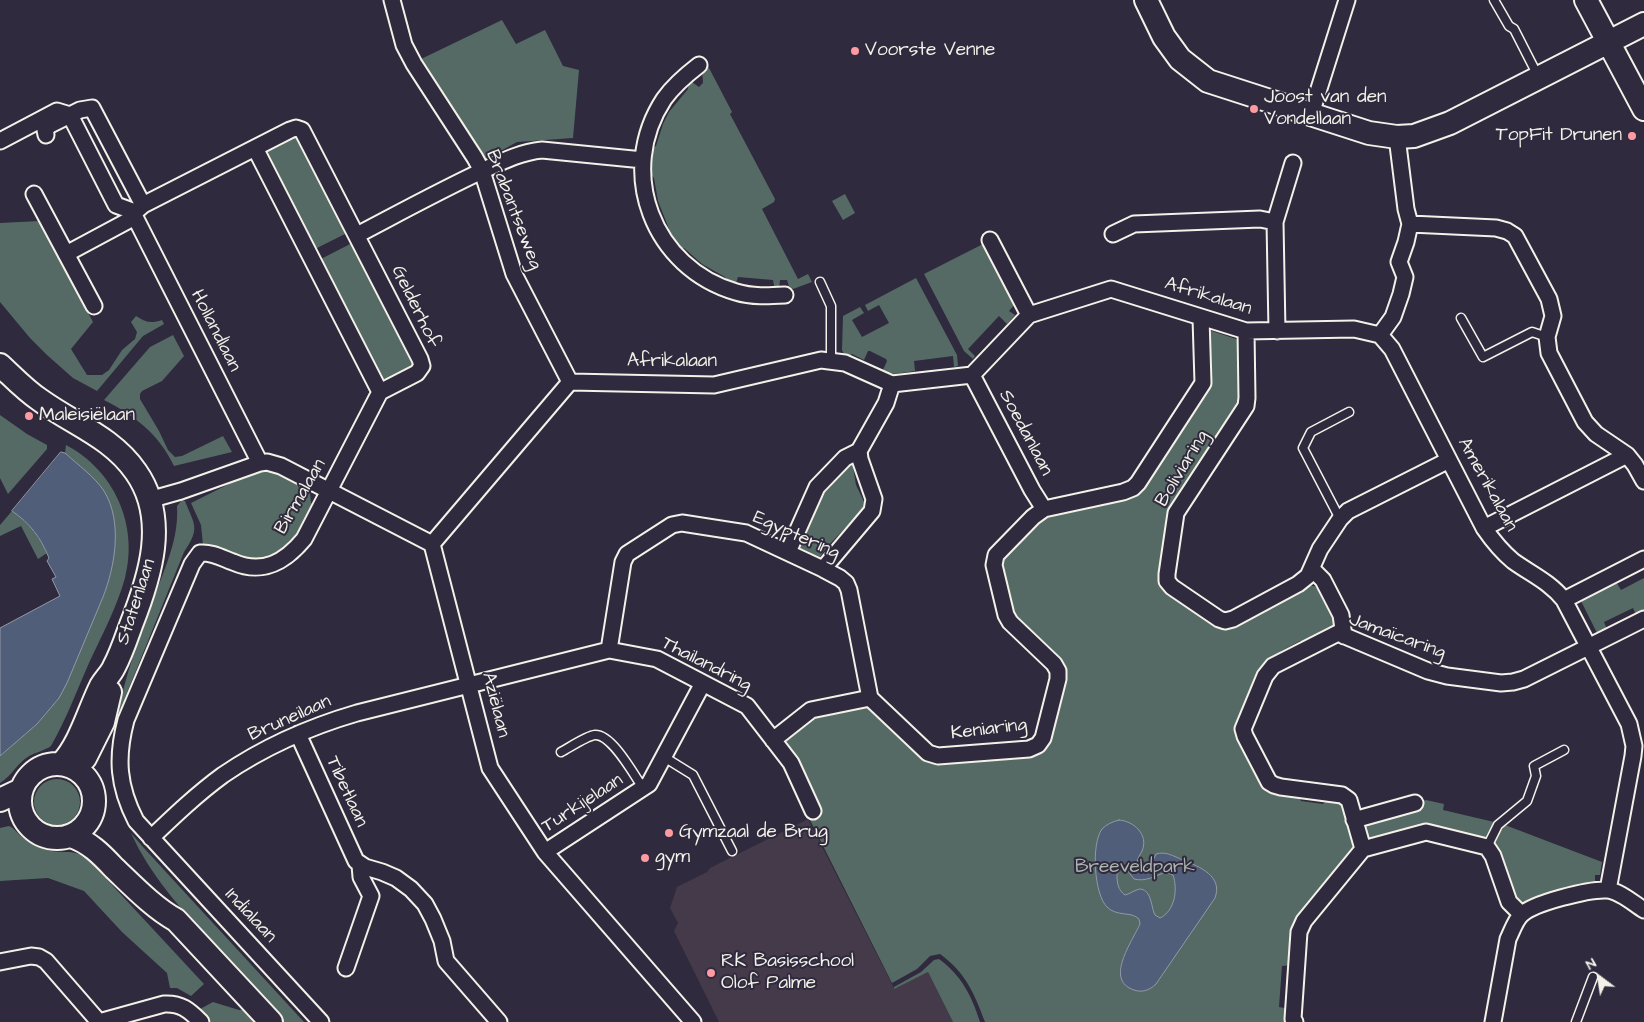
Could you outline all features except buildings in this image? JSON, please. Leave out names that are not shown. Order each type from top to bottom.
[{"type":"main road","points":[[1146,0],[1164,36],[1180,59],[1208,81],[1369,133],[1397,137],[1414,136],[1450,124],[1644,24]]},
{"type":"main road","points":[[1586,0],[1644,109]]},
{"type":"main road","name":"Statenlaan","points":[[0,365],[40,401],[103,438],[121,454],[137,473],[149,500],[153,518],[154,551],[144,592],[114,669],[103,722],[85,758],[83,774]]},
{"type":"main road","name":"Statenlaan","points":[[62,763],[72,751],[102,683],[114,669]]},
{"type":"main road","points":[[62,763],[73,767],[83,774],[90,782],[95,804],[92,815],[87,823],[71,836],[60,838],[48,837],[33,829],[22,815],[20,803],[21,790],[27,778],[36,769],[48,764],[62,763]]},
{"type":"main road","points":[[0,800],[21,790]]},
{"type":"main road","points":[[0,815],[22,815]]},
{"type":"main road","points":[[92,815],[102,832],[173,911],[176,920]]},
{"type":"main road","points":[[71,836],[84,840],[95,848],[136,888],[168,916],[176,920],[271,1022]]},
{"type":"street","name":"Brabantseweg","points":[[392,0],[404,45],[482,171],[514,274],[570,382]]},
{"type":"street","points":[[1310,114],[1347,0]]},
{"type":"street","points":[[699,64],[664,99],[650,128],[643,160],[644,192],[651,215],[670,250],[682,262],[708,281],[737,293],[753,296],[785,295]]},
{"type":"street","name":"Hollandlaan","points":[[46,136],[45,130],[50,125],[80,110],[92,108],[137,207],[260,463]]},
{"type":"street","name":"Hollandlaan","points":[[0,141],[58,110],[70,115]]},
{"type":"street","points":[[70,115],[116,205],[137,207]]},
{"type":"street","name":"Gelderhof","points":[[137,207],[290,130],[296,128],[302,130],[420,359],[422,366],[416,373],[380,392]]},
{"type":"street","points":[[1380,336],[1393,317],[1406,277],[1399,262],[1410,224],[1406,209],[1397,137]]},
{"type":"street","points":[[255,148],[380,392]]},
{"type":"street","points":[[357,235],[518,154],[542,150],[643,160]]},
{"type":"street","points":[[1278,331],[1275,222],[1293,163]]},
{"type":"street","points":[[34,194],[94,306]]},
{"type":"street","points":[[66,254],[137,207]]},
{"type":"street","points":[[1113,234],[1134,224],[1260,219],[1275,222]]},
{"type":"street","points":[[1410,224],[1496,228],[1507,231],[1515,236],[1549,299],[1553,316],[1547,336],[1549,353],[1585,422],[1596,434],[1627,455],[1644,482]]},
{"type":"street","points":[[990,240],[1029,315]]},
{"type":"street","name":"Afrikalaan","points":[[972,375],[1029,315],[1111,289],[1246,332],[1354,329],[1380,336]]},
{"type":"street","points":[[1044,508],[1123,492],[1133,488],[1138,483],[1203,383],[1200,318]]},
{"type":"street","name":"Boliviaring","points":[[1246,332],[1246,406],[1176,513],[1167,568],[1167,581],[1172,587],[1219,619],[1225,621],[1234,619],[1298,584],[1308,576],[1320,549],[1340,519],[1348,511],[1448,460]]},
{"type":"street","name":"Amerikalaan","points":[[1380,336],[1392,349],[1484,528],[1498,548],[1545,581],[1564,600],[1629,724],[1634,746],[1633,756],[1608,890]]},
{"type":"street","name":"Afrikalaan","points":[[570,382],[714,385],[804,363],[831,360],[856,367],[892,384]]},
{"type":"street","points":[[788,552],[817,487],[845,458],[859,451],[886,403],[892,384],[972,375]]},
{"type":"street","name":"Soedanlaan","points":[[972,375],[1032,490],[1044,508]]},
{"type":"street","points":[[149,500],[267,462],[281,466],[432,544],[570,382]]},
{"type":"street","name":"Birmalaan","points":[[151,838],[136,821],[124,792],[119,762],[121,738],[126,720],[192,564],[200,554],[209,552],[248,567],[266,567],[280,561],[294,551],[304,539],[380,392]]},
{"type":"street","points":[[823,569],[872,511],[874,499],[859,451]]},
{"type":"street","points":[[1484,528],[1627,455]]},
{"type":"street","name":"Keniaring","points":[[870,698],[928,753],[938,756],[1029,749],[1038,745],[1043,738],[1058,679],[1058,671],[1054,664],[1010,622],[1006,615],[994,565],[996,555],[1044,508]]},
{"type":"street","name":"Egyptering","points":[[609,650],[623,562],[627,554],[672,525],[682,523],[746,532],[823,569],[846,583],[849,590],[870,698]]},
{"type":"street","name":"Aziëlaan","points":[[432,544],[490,768],[545,852],[693,1022]]},
{"type":"street","points":[[1564,600],[1644,559]]},
{"type":"street","points":[[1312,569],[1322,580],[1341,615],[1344,636]]},
{"type":"street","name":"Jamaïcaring","points":[[1363,849],[1348,800],[1342,795],[1274,786],[1268,782],[1245,736],[1243,729],[1265,676],[1273,666],[1338,633],[1428,671],[1447,676],[1501,683],[1524,679],[1644,619]]},
{"type":"street","name":"Thailandring","points":[[469,685],[609,650],[657,659],[747,706],[791,763],[813,811]]},
{"type":"street","name":"Turkijelaan","points":[[545,852],[650,784],[703,683]]},
{"type":"street","name":"Bruneilaan","points":[[151,838],[194,798],[223,776],[257,754],[298,734],[324,723],[357,713],[469,685]]},
{"type":"street","points":[[773,740],[811,710],[870,698]]},
{"type":"street","name":"Tibetlaan","points":[[298,734],[356,861],[360,865],[361,877],[371,896],[346,968]]},
{"type":"street","points":[[1354,820],[1415,803]]},
{"type":"street","points":[[1295,1022],[1293,1018],[1299,932],[1304,921],[1363,849],[1426,832],[1487,847],[1493,856],[1509,902],[1521,914]]},
{"type":"street","name":"Indialaan","points":[[151,838],[321,1022]]},
{"type":"street","points":[[360,865],[396,878],[411,889],[425,904],[434,919],[442,941],[446,961],[498,1022]]},
{"type":"street","points":[[1493,1022],[1508,939],[1521,914],[1538,905],[1588,892],[1608,890],[1626,898],[1644,910]]},
{"type":"street","points":[[0,962],[31,956],[39,957],[46,961],[99,1022],[164,1004],[184,1006],[200,1022]]},
{"type":"lane","points":[[1494,0],[1509,26],[1514,29],[1539,78]]},
{"type":"lane","points":[[820,282],[831,306],[831,360]]},
{"type":"lane","points":[[1461,318],[1483,356],[1532,332],[1547,336]]},
{"type":"lane","points":[[1340,519],[1304,448],[1311,432],[1349,412]]},
{"type":"lane","name":"Turkijelaan","points":[[560,752],[593,735],[602,736],[611,742],[643,788]]},
{"type":"lane","points":[[1487,847],[1498,825],[1527,801],[1536,776],[1534,766],[1564,750]]},
{"type":"lane","points":[[664,758],[693,775],[732,851]]},
{"type":"lane","points":[[1576,1022],[1593,977]]},
{"type":"shaded area","points":[[808,819],[894,988],[928,972],[953,1022],[719,1022],[674,931],[678,923],[670,908],[677,887],[707,872],[710,868]]},
{"type":"green space","points":[[502,20],[516,44],[545,30],[563,66],[579,70],[573,138],[517,142],[484,160],[421,59]]},
{"type":"green space","points":[[708,66],[732,112],[730,114],[775,199],[774,202],[762,209],[798,279],[808,274],[812,282],[793,289],[789,286],[787,280],[780,280],[779,289],[775,291],[773,280],[738,277],[735,286],[729,285],[725,277],[702,264],[684,248],[679,248],[669,233],[658,201],[654,178],[651,174],[653,148],[656,146],[669,112],[688,89],[689,80],[699,87],[703,83],[703,71]]},
{"type":"green space","points":[[292,135],[299,135],[349,232],[313,250],[265,152]]},
{"type":"green space","points":[[845,194],[855,213],[843,220],[832,201]]},
{"type":"green space","points":[[40,221],[93,322],[71,349],[87,375],[102,375],[109,370],[122,350],[135,339],[137,332],[131,322],[136,316],[148,322],[162,320],[164,324],[143,336],[97,391],[73,378],[47,355],[0,302],[0,223]]},
{"type":"green space","points":[[354,242],[414,363],[395,377],[381,379],[319,260]]},
{"type":"green space","points":[[985,243],[1016,303],[1009,311],[1015,315],[1007,324],[999,316],[968,349],[975,356],[973,359],[964,351],[924,274]]},
{"type":"green space","points":[[916,278],[957,355],[958,366],[954,367],[953,356],[914,361],[915,371],[894,374],[883,370],[886,359],[870,351],[868,351],[864,360],[852,354],[849,356],[844,354],[842,350],[843,316],[860,307],[864,313],[852,320],[862,337],[889,323],[879,305],[868,311],[865,305]]},
{"type":"green space","name":"Breeveldpark","points":[[1206,329],[1242,341],[1244,402],[1167,545],[1162,548],[1159,570],[1219,623],[1250,613],[1257,616],[1278,605],[1280,599],[1299,588],[1315,586],[1320,588],[1336,619],[1332,629],[1307,643],[1300,641],[1281,651],[1280,657],[1237,731],[1267,790],[1298,794],[1301,801],[1323,804],[1329,798],[1342,801],[1356,849],[1342,869],[1334,871],[1314,897],[1314,903],[1293,965],[1282,966],[1279,1007],[1290,1009],[1290,1022],[985,1022],[963,976],[940,954],[930,956],[917,969],[892,983],[809,818],[819,813],[783,741],[813,714],[869,705],[925,755],[981,757],[988,761],[1017,759],[1022,754],[1029,753],[1062,681],[1012,620],[998,565],[1009,548],[1015,547],[1032,530],[1032,524],[1040,516],[1128,495],[1211,371],[1210,350],[1206,346]]},
{"type":"green space","points":[[173,335],[184,356],[162,381],[142,391],[140,399],[168,450],[175,457],[182,456],[223,436],[232,452],[174,466],[161,444],[145,427],[136,419],[104,400],[150,347]]},
{"type":"green space","points":[[0,415],[47,445],[47,449],[8,494],[0,478]]},
{"type":"green space","points":[[66,445],[83,456],[97,469],[119,501],[125,519],[128,538],[125,578],[109,621],[51,746],[25,759],[0,783],[0,756],[37,724],[59,698],[114,524],[112,512],[103,492],[91,477],[65,453]]},
{"type":"green space","points":[[851,455],[856,485],[866,506],[826,548],[818,560],[794,549],[826,484]]},
{"type":"green space","points":[[272,469],[300,483],[298,487],[310,493],[311,503],[315,505],[295,542],[266,561],[237,558],[203,545],[201,525],[191,503],[257,470]]},
{"type":"green space","points":[[182,500],[185,501],[191,516],[194,532],[184,552],[118,715],[133,655],[174,541],[177,506]]},
{"type":"green space","points":[[12,511],[32,529],[47,553],[38,559],[21,526],[0,536],[0,525]]},
{"type":"green space","points":[[1644,578],[1644,614],[1637,617],[1633,608],[1604,622],[1608,632],[1599,637],[1580,599],[1615,580],[1621,590]]},
{"type":"green space","points":[[57,779],[70,783],[76,789],[80,802],[76,815],[70,821],[57,825],[44,821],[38,815],[34,802],[38,789],[44,783]]},
{"type":"green space","points":[[1426,800],[1444,804],[1443,810],[1494,822],[1485,838],[1443,828],[1438,831],[1368,841],[1361,824]]},
{"type":"green space","points":[[1505,825],[1602,862],[1600,875],[1595,875],[1595,884],[1523,905],[1518,904],[1509,891],[1512,885],[1502,855],[1496,852],[1496,845],[1493,844]]},
{"type":"green space","points":[[9,826],[19,835],[42,848],[56,852],[77,853],[87,858],[204,984],[191,996],[177,988],[170,988],[167,973],[122,932],[84,891],[48,878],[0,881],[0,828]]},
{"type":"green space","points":[[131,833],[304,1022],[284,1022],[167,891],[147,863]]},
{"type":"green space","points":[[939,959],[960,979],[973,1003],[980,1022],[953,1022],[928,972],[894,989],[894,987],[921,972],[934,960]]},
{"type":"green space","points":[[213,1002],[239,1010],[250,1009],[262,1022],[211,1022],[200,1009]]},
{"type":"water","points":[[61,452],[65,453],[96,481],[110,503],[114,516],[114,558],[103,597],[59,698],[37,724],[0,756],[0,628],[60,596],[52,579],[56,577],[47,561],[49,558],[42,544],[30,526],[12,511]]},
{"type":"water","points":[[1119,820],[1135,826],[1142,834],[1144,845],[1137,862],[1141,867],[1148,868],[1156,854],[1173,856],[1203,869],[1213,878],[1217,890],[1215,898],[1156,984],[1143,991],[1134,990],[1125,985],[1121,978],[1123,960],[1140,924],[1139,919],[1132,915],[1115,912],[1107,907],[1099,891],[1097,881],[1095,857],[1099,836],[1104,827]],"holes":[[[1122,869],[1127,870],[1134,879],[1138,880],[1166,872],[1173,875],[1174,899],[1165,915],[1160,918],[1155,915],[1145,890],[1139,889],[1125,895],[1119,889],[1117,875]]]},
{"type":"place","name":"Voorste Venne","points":[[855,51]]},
{"type":"place","name":"Joost van den Vondellaan","points":[[1254,109]]},
{"type":"place","name":"TopFit Drunen","points":[[1632,136]]},
{"type":"place","name":"Maleisiëlaan","points":[[29,416]]},
{"type":"place","name":"Gymzaal de Brug","points":[[669,833]]},
{"type":"place","name":"gym","points":[[645,858]]},
{"type":"place","name":"RK Basisschool Olof Palme","points":[[711,973]]}]
